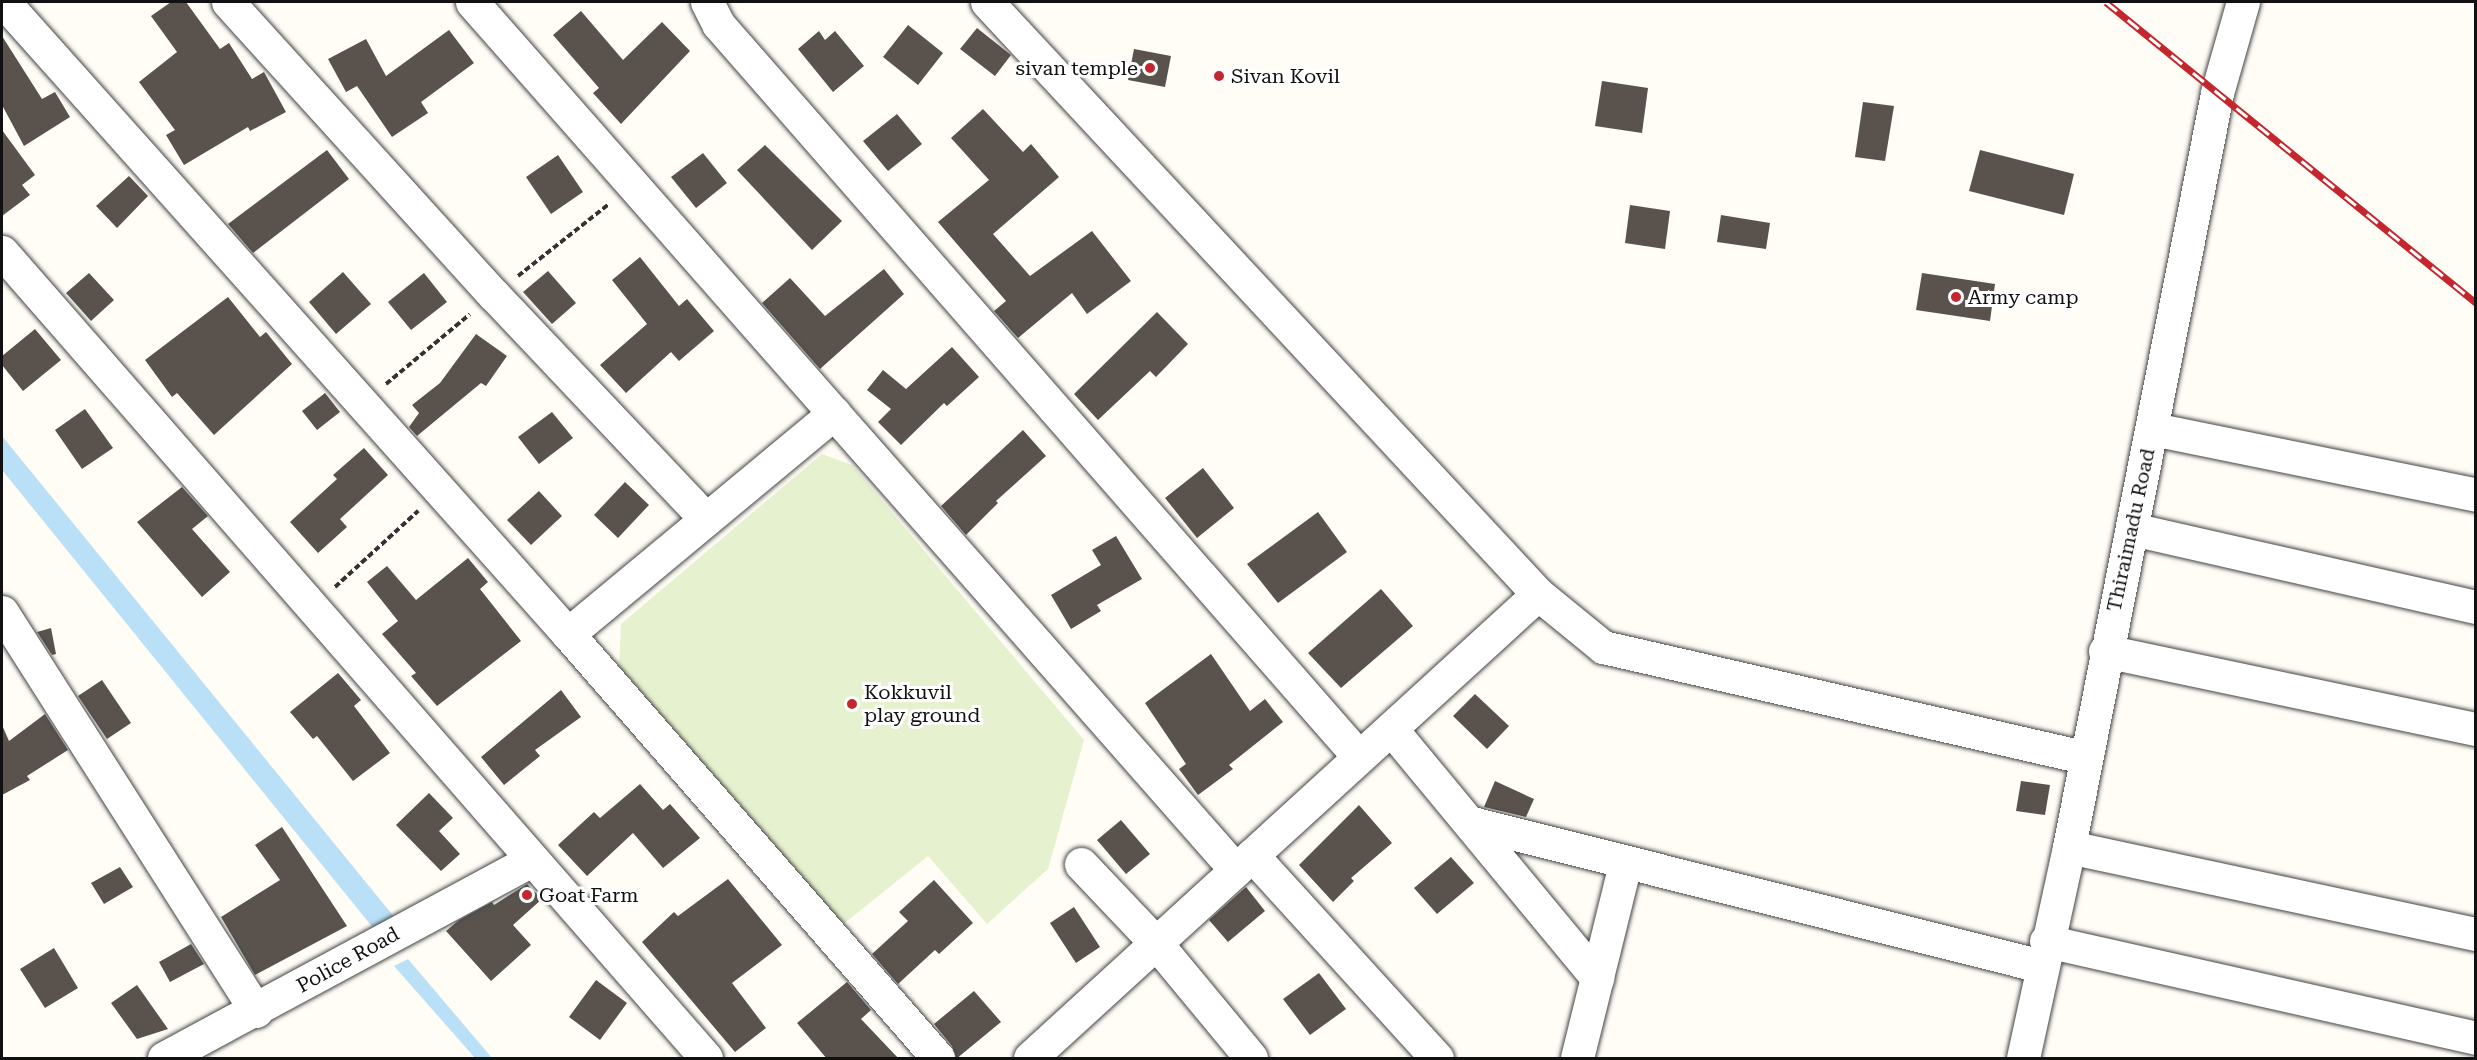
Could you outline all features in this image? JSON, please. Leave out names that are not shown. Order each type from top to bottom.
[{"type":"street","points":[[4,2],[568,634],[939,1059]]},
{"type":"street","points":[[228,2],[494,295],[706,519]]},
{"type":"street","points":[[472,2],[834,413],[1244,862],[1437,1059]]},
{"type":"street","points":[[707,2],[718,24],[1359,757]]},
{"type":"street","points":[[987,2],[1539,594],[1603,647],[2086,758]]},
{"type":"street","name":"Thiraimadu Road","points":[[2028,1058],[2043,954],[2069,847],[2105,651],[2153,429],[2217,93],[2243,2]]},
{"type":"street","points":[[2,252],[706,1059]]},
{"type":"street","points":[[568,634],[834,413]]},
{"type":"street","points":[[2153,429],[2475,495]]},
{"type":"street","points":[[2132,529],[2475,607]]},
{"type":"street","points":[[1030,1059],[1539,594]]},
{"type":"street","points":[[2,612],[256,1011]]},
{"type":"street","points":[[2105,651],[2475,729]]},
{"type":"street","points":[[1392,730],[1472,823],[1597,978]]},
{"type":"street","points":[[1472,823],[1625,864],[2043,954],[2475,1038]]},
{"type":"street","points":[[2069,847],[2475,934]]},
{"type":"street","name":"Police Road","points":[[164,1059],[531,860]]},
{"type":"street","points":[[1081,864],[1156,943],[1251,1059]]},
{"type":"street","points":[[1577,1059],[1625,864]]},
{"type":"path","points":[[312,607],[441,491]]},
{"type":"green space","name":"Kokkuvil play ground","points":[[822,454],[852,465],[1084,740],[1048,869],[987,924],[928,856],[841,926],[619,667],[621,624]]},
{"type":"water","points":[[2,436],[395,918],[374,929],[2,470]]},
{"type":"water","points":[[408,959],[492,1058],[475,1058],[394,966]]},
{"type":"building","points":[[171,2],[186,2],[220,49],[229,43],[252,79],[264,72],[286,112],[250,131],[248,127],[184,165],[166,135],[175,130],[139,82],[177,52],[151,16]]},
{"type":"building","points":[[581,11],[623,60],[662,22],[690,51],[621,124],[593,93],[599,88],[553,35]]},
{"type":"building","points":[[908,25],[943,53],[918,85],[883,57]]},
{"type":"building","points":[[977,28],[1011,55],[995,76],[960,49]]},
{"type":"building","points":[[449,30],[474,63],[421,102],[428,113],[392,137],[357,86],[346,92],[328,59],[366,39],[386,76]]},
{"type":"building","points":[[819,31],[825,40],[835,31],[864,66],[833,92],[798,49]]},
{"type":"building","points":[[2,36],[42,99],[55,92],[70,117],[24,146],[2,105]]},
{"type":"building","name":"sivan temple","points":[[1134,49],[1171,56],[1165,87],[1128,80]]},
{"type":"building","points":[[1602,81],[1648,88],[1642,133],[1595,126]]},
{"type":"building","points":[[1863,102],[1894,106],[1885,161],[1855,157]]},
{"type":"building","points":[[983,109],[1023,152],[1031,144],[1059,177],[993,234],[1030,276],[1092,231],[1131,281],[1087,314],[1072,293],[1018,338],[994,311],[1006,301],[938,222],[989,180],[951,138]]},
{"type":"building","points":[[897,114],[922,144],[888,171],[863,141]]},
{"type":"building","points":[[2,130],[35,175],[22,185],[30,195],[2,216]]},
{"type":"building","points":[[765,145],[842,221],[812,250],[737,170]]},
{"type":"building","points":[[327,150],[349,179],[253,253],[228,224]]},
{"type":"building","points":[[1980,150],[2074,174],[2064,215],[1969,191]]},
{"type":"building","points":[[703,153],[727,183],[696,208],[671,177]]},
{"type":"building","points":[[558,155],[583,192],[551,214],[526,177]]},
{"type":"building","points":[[129,176],[148,196],[117,228],[96,206]]},
{"type":"building","points":[[1630,205],[1670,211],[1665,249],[1625,243]]},
{"type":"building","points":[[1721,215],[1770,223],[1766,249],[1717,242]]},
{"type":"building","points":[[640,257],[679,306],[687,299],[714,331],[679,361],[671,352],[626,393],[600,365],[647,324],[612,280]]},
{"type":"building","points":[[884,269],[904,294],[820,369],[762,303],[790,278],[825,316]]},
{"type":"building","points":[[548,271],[576,303],[552,324],[523,292]]},
{"type":"building","points":[[343,272],[371,304],[336,334],[309,302]]},
{"type":"building","points":[[89,273],[114,300],[91,321],[66,293]]},
{"type":"building","points":[[424,273],[447,302],[411,330],[388,302]]},
{"type":"building","name":"Army camp","points":[[1922,273],[1995,284],[1990,321],[1916,310]]},
{"type":"building","points":[[228,297],[260,337],[266,332],[292,364],[214,435],[177,393],[172,397],[145,360]]},
{"type":"building","points":[[1157,312],[1188,344],[1156,377],[1150,371],[1098,420],[1074,394]]},
{"type":"building","points":[[35,329],[61,360],[23,391],[2,365],[2,356]]},
{"type":"building","points":[[476,334],[507,356],[486,386],[481,383],[417,436],[409,427],[419,413],[412,405],[440,383]]},
{"type":"building","points":[[952,347],[979,377],[947,406],[944,403],[901,445],[878,422],[891,409],[867,390],[883,370],[906,389]]},
{"type":"building","points":[[325,393],[340,412],[317,430],[302,411]]},
{"type":"building","points":[[85,409],[113,448],[82,469],[55,430]]},
{"type":"building","points":[[552,412],[573,438],[539,464],[518,437]]},
{"type":"building","points":[[1023,430],[1046,456],[996,501],[998,503],[966,535],[941,506]]},
{"type":"building","points":[[364,448],[388,475],[340,519],[347,527],[318,553],[290,522],[337,479],[333,475]]},
{"type":"building","points":[[1203,468],[1234,508],[1197,538],[1165,498]]},
{"type":"building","points":[[625,482],[649,505],[618,538],[594,515]]},
{"type":"building","points":[[182,487],[208,516],[192,529],[230,572],[202,597],[137,522]]},
{"type":"building","points":[[539,491],[562,516],[531,545],[507,520]]},
{"type":"building","points":[[1318,512],[1347,552],[1278,603],[1247,564]]},
{"type":"building","points":[[1116,536],[1142,579],[1097,605],[1101,611],[1071,629],[1051,595],[1101,565],[1092,550]]},
{"type":"building","points":[[468,558],[488,582],[480,589],[521,641],[437,706],[411,676],[416,673],[382,634],[398,621],[367,582],[387,566],[416,600]]},
{"type":"building","points":[[1381,589],[1413,626],[1341,688],[1308,653]]},
{"type":"building","points":[[51,628],[56,654],[52,655],[37,632]]},
{"type":"building","points":[[1211,654],[1250,711],[1265,699],[1283,722],[1229,765],[1233,769],[1198,795],[1179,769],[1186,764],[1145,703]]},
{"type":"building","points":[[338,673],[361,700],[354,706],[390,753],[353,781],[317,736],[313,739],[290,712]]},
{"type":"building","points":[[102,680],[131,723],[107,739],[78,696]]},
{"type":"building","points":[[561,690],[581,717],[535,750],[540,756],[504,785],[481,757]]},
{"type":"building","points":[[1475,694],[1509,726],[1487,749],[1453,716]]},
{"type":"building","points":[[45,714],[68,750],[27,776],[30,780],[2,795],[2,725],[9,741]]},
{"type":"building","points":[[1495,781],[1534,799],[1526,817],[1484,807]]},
{"type":"building","points":[[2021,781],[2050,785],[2045,815],[2016,811]]},
{"type":"building","points":[[640,784],[663,810],[670,804],[700,838],[663,868],[633,833],[587,876],[558,845],[594,812],[600,818]]},
{"type":"building","points":[[429,793],[453,818],[439,831],[460,854],[441,871],[396,825]]},
{"type":"building","points":[[1359,805],[1392,843],[1351,878],[1354,881],[1333,902],[1299,865]]},
{"type":"building","points":[[1121,820],[1150,854],[1126,874],[1097,840]]},
{"type":"building","points":[[282,827],[347,926],[255,975],[221,917],[280,880],[255,845]]},
{"type":"building","points":[[1451,857],[1474,883],[1437,914],[1414,888]]},
{"type":"building","points":[[120,867],[133,887],[104,904],[91,883]]},
{"type":"building","points":[[728,879],[782,945],[732,983],[766,1028],[735,1052],[642,942],[674,912],[678,916]]},
{"type":"building","points":[[934,880],[973,923],[939,954],[935,950],[898,984],[872,954],[908,921],[899,912]]},
{"type":"building","points":[[527,884],[542,899],[513,925],[531,945],[491,981],[446,931],[459,920],[492,902],[494,905]]},
{"type":"building","points":[[1246,887],[1265,911],[1228,942],[1209,920]]},
{"type":"building","points":[[1074,907],[1100,947],[1076,963],[1050,923]]},
{"type":"building","points":[[191,944],[204,964],[170,982],[159,962]]},
{"type":"building","points":[[54,948],[78,988],[45,1008],[20,969]]},
{"type":"building","points":[[1319,973],[1346,1009],[1310,1035],[1283,999]]},
{"type":"building","points":[[596,980],[627,1003],[600,1040],[569,1017]]},
{"type":"building","points":[[847,982],[871,1010],[861,1019],[899,1059],[827,1059],[797,1023]]},
{"type":"building","points":[[137,985],[168,1029],[137,1039],[111,1003]]},
{"type":"building","points":[[974,991],[1001,1022],[956,1059],[952,1046],[934,1024]]},
{"type":"railway","points":[[2106,2],[2476,303]]},
{"type":"place","name":"sivan temple","points":[[1150,68]]},
{"type":"place","name":"Sivan Kovil","points":[[1219,76]]},
{"type":"place","name":"Army camp","points":[[1956,297]]},
{"type":"place","name":"Kokkuvil play ground","points":[[852,704]]},
{"type":"place","name":"Goat Farm","points":[[527,895]]}]
